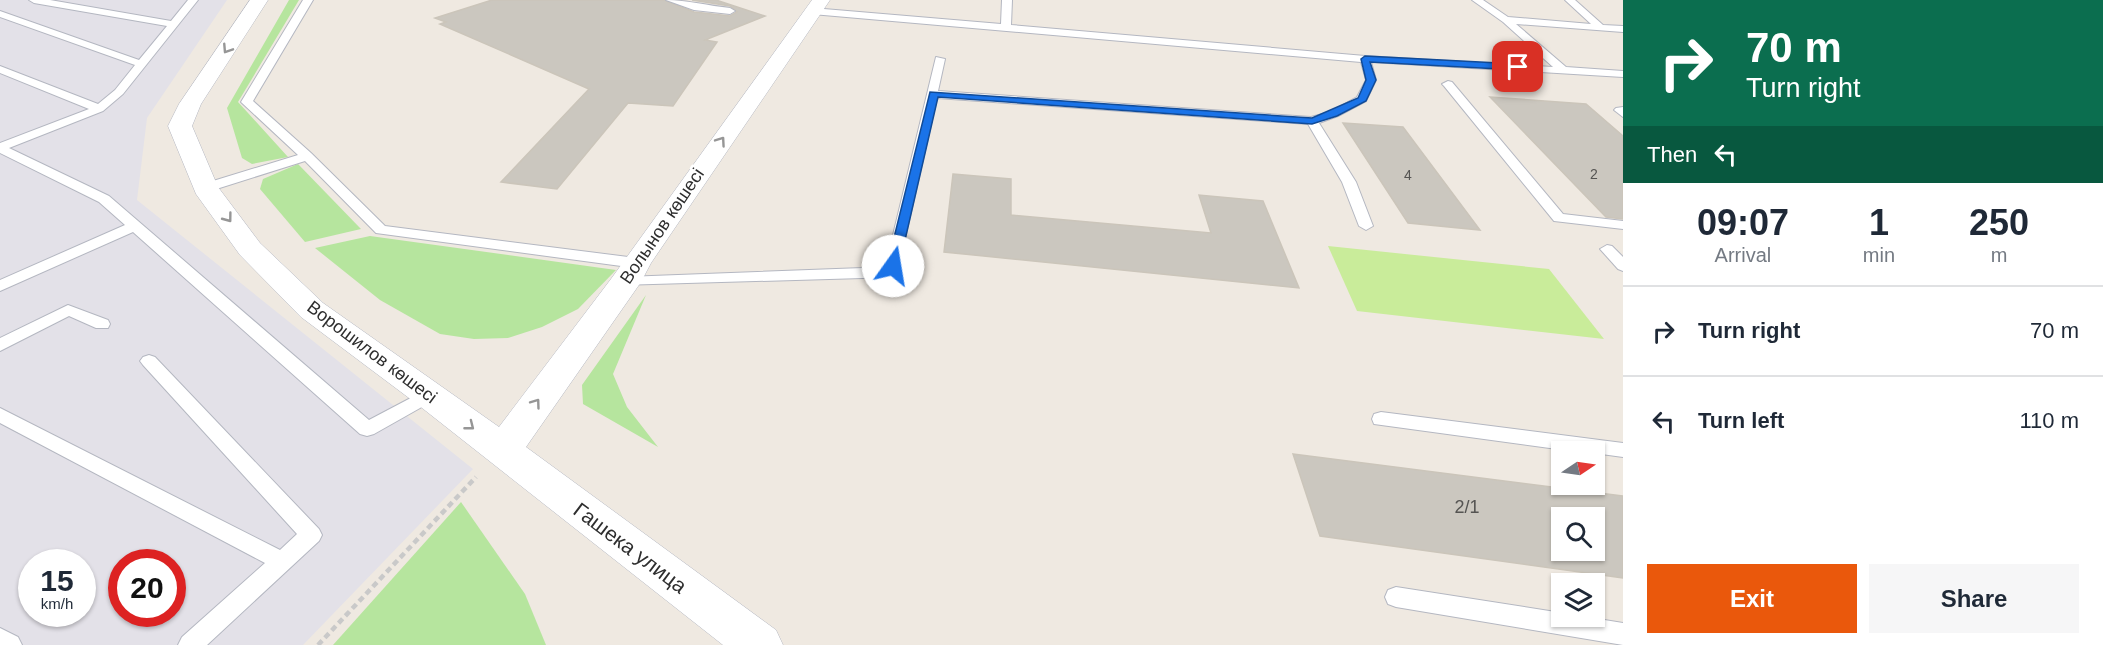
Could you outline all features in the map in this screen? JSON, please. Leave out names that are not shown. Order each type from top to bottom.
[{"type":"street","name":"Ворошилов көшесі","points":[[259,0],[190,104],[180,126],[205,188],[250,249],[312,310],[502,450]]},
{"type":"street","name":"Волынов көшесі","points":[[502,450],[816,6]]},
{"type":"street","name":"Гашека улица","points":[[502,450],[758,645]]},
{"type":"lane","points":[[34,0],[174,24]]},
{"type":"lane","points":[[0,148],[99,109],[119,92],[193,0]]},
{"type":"lane","points":[[308,0],[247,102],[307,156],[381,230],[630,272],[863,273],[883,271],[893,266],[934,94],[940,58]]},
{"type":"lane","points":[[671,0],[694,7],[730,11]]},
{"type":"lane","points":[[1006,27],[1007,0]]},
{"type":"lane","points":[[1477,0],[1506,20],[1562,69]]},
{"type":"lane","points":[[1570,0],[1600,27]]},
{"type":"lane","points":[[816,6],[1006,27],[1365,59],[1623,74]]},
{"type":"lane","points":[[0,14],[141,64]]},
{"type":"lane","points":[[1506,20],[1623,28]]},
{"type":"lane","points":[[934,94],[1312,121],[1334,114],[1362,99],[1371,80],[1365,59]]},
{"type":"lane","points":[[0,69],[99,109]]},
{"type":"lane","points":[[1448,84],[1559,218],[1623,225]]},
{"type":"lane","points":[[1312,121],[1349,182],[1366,226]]},
{"type":"lane","points":[[0,148],[104,199],[367,429],[430,395]]},
{"type":"lane","points":[[205,188],[307,156]]},
{"type":"lane","points":[[4,280],[135,226]]},
{"type":"lane","points":[[1607,249],[1623,266]]},
{"type":"lane","points":[[0,345],[68,310],[102,324]]},
{"type":"lane","points":[[149,361],[311,535],[190,645]]},
{"type":"lane","points":[[1381,419],[1623,450]]},
{"type":"lane","points":[[4,420],[282,561]]},
{"type":"lane","points":[[1396,597],[1623,634]]},
{"type":"lane","points":[[0,639],[10,645]]},
{"type":"path","points":[[318,645],[502,450]]},
{"type":"shaded area","points":[[0,0],[227,0],[147,118],[137,200],[473,469],[303,645],[0,645]]},
{"type":"green space","points":[[289,0],[299,0],[238,102],[288,157],[252,164],[242,158],[227,108]]},
{"type":"green space","points":[[298,164],[361,229],[305,242],[260,189],[263,179]]},
{"type":"green space","points":[[370,236],[616,270],[578,309],[542,327],[508,338],[474,339],[440,334],[380,300],[315,248]]},
{"type":"green space","points":[[1328,246],[1549,269],[1604,339],[1357,311]]},
{"type":"green space","points":[[646,295],[613,374],[627,407],[658,447],[583,404],[582,385]]},
{"type":"green space","points":[[461,502],[525,594],[546,645],[333,645]]},
{"type":"building","points":[[492,0],[664,0],[694,12],[730,16],[737,12],[730,6],[692,0],[716,0],[765,16],[705,40],[717,42],[673,106],[628,103],[557,189],[501,182],[589,89],[440,24],[446,22],[435,18]]},
{"type":"building","points":[[1490,97],[1586,104],[1623,136],[1623,219],[1606,217]]},
{"type":"building","points":[[1343,123],[1403,127],[1480,230],[1408,223]]},
{"type":"building","points":[[953,174],[1011,179],[1011,215],[1211,233],[1199,195],[1263,201],[1299,288],[944,252]]},
{"type":"building","points":[[1293,454],[1551,487],[1551,495],[1605,494],[1623,496],[1623,578],[1605,576],[1605,573],[1587,573],[1320,536]]},
{"type":"route","points":[[893,266],[934,94],[1312,121],[1334,114],[1362,99],[1371,80],[1365,59],[1518,67]]}]
